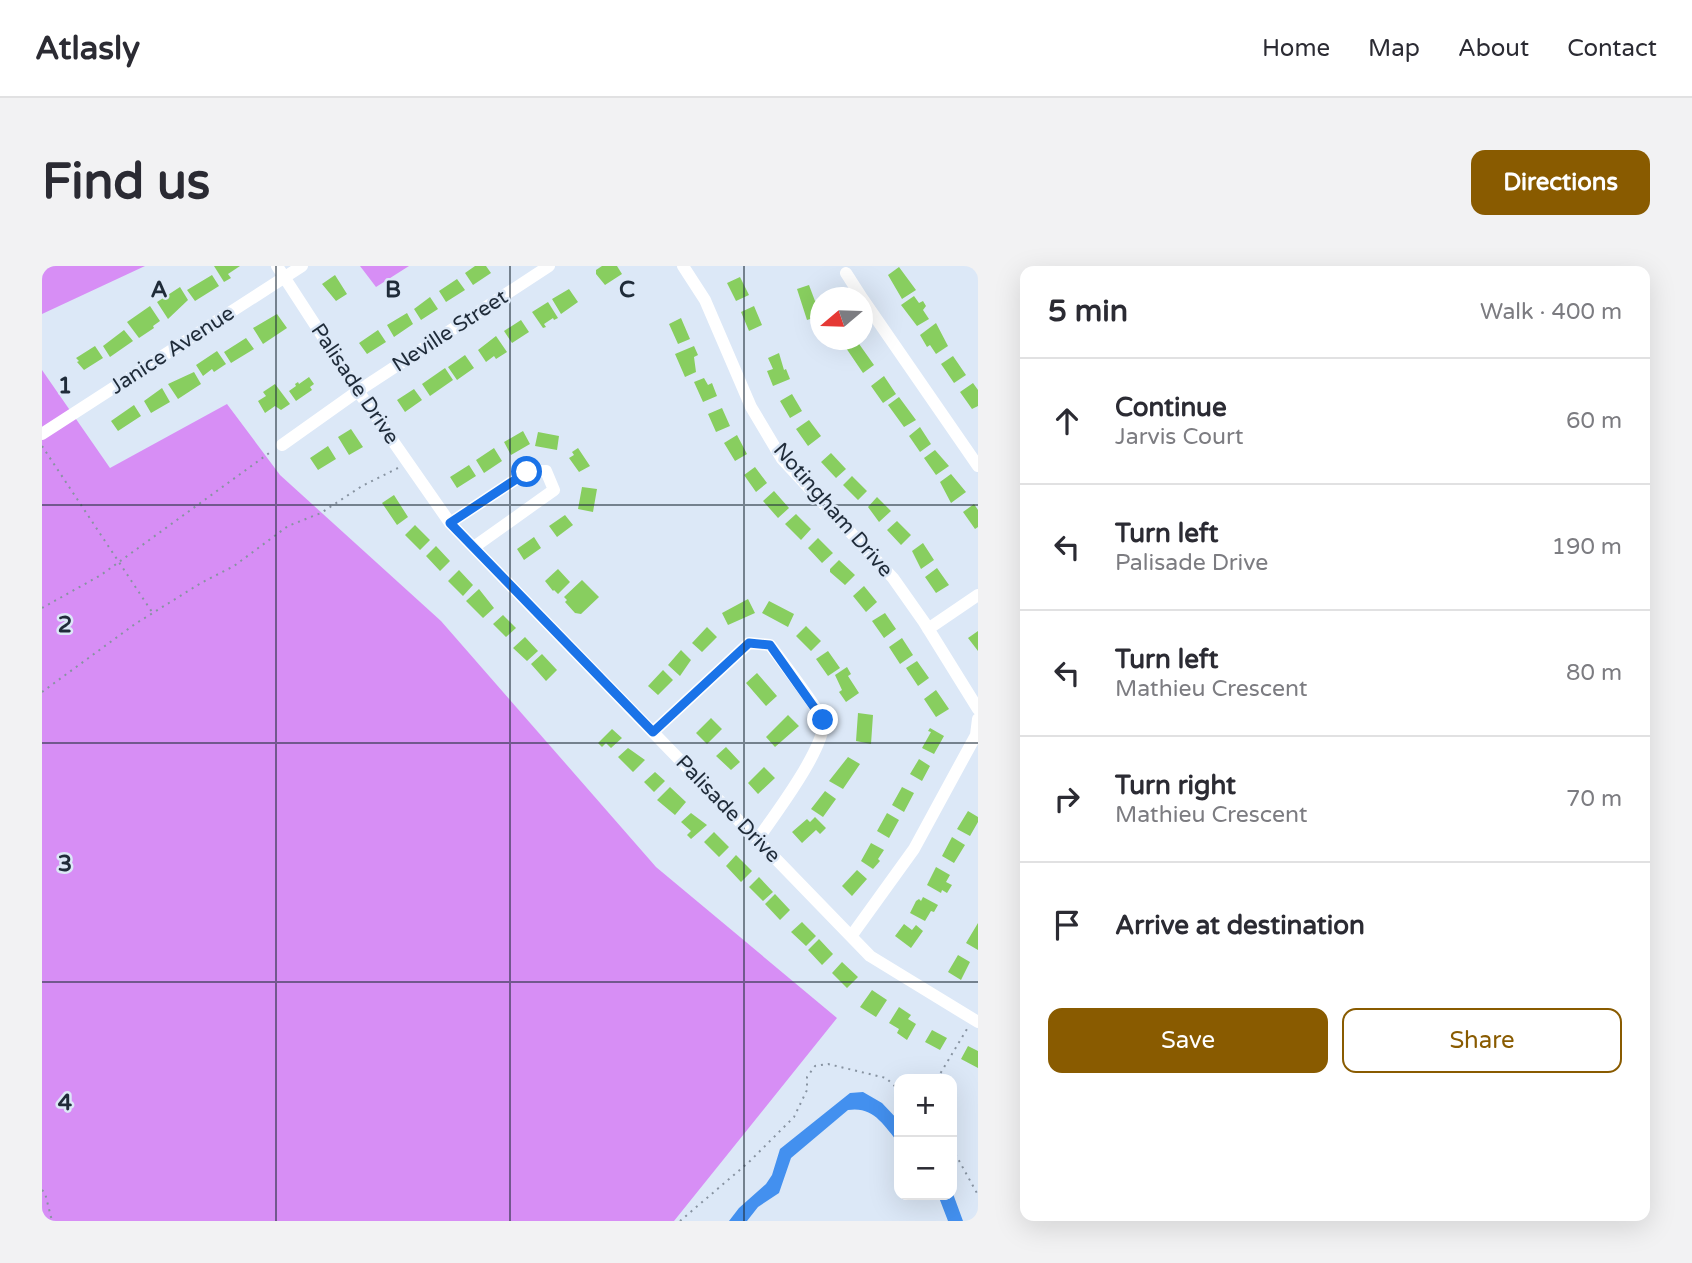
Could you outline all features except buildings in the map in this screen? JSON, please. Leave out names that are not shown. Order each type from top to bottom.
[{"type":"street","name":"Palisade Drive","points":[[277,266],[358,391],[450,523],[870,956],[976,1016]]},
{"type":"street","name":"Janice Avenue","points":[[42,434],[302,266]]},
{"type":"street","name":"Neville Street","points":[[282,445],[358,391],[549,266]]},
{"type":"street","name":"Notingham Drive","points":[[683,266],[705,300],[751,407],[782,460],[893,578],[978,709]]},
{"type":"street","points":[[846,273],[855,287]]},
{"type":"street","points":[[873,314],[978,466]]},
{"type":"street","points":[[450,523],[527,472],[547,471],[554,490],[474,547]]},
{"type":"street","points":[[928,629],[978,596]]},
{"type":"street","points":[[653,732],[749,643],[770,645],[823,720],[821,738],[814,751],[786,799],[758,839]]},
{"type":"street","points":[[852,935],[914,849],[976,735],[978,719]]},
{"type":"path","points":[[42,608],[101,575],[282,445]]},
{"type":"path","points":[[42,446],[152,613]]},
{"type":"path","points":[[42,692],[152,613],[234,566],[288,526],[321,513],[362,486],[408,463]]},
{"type":"path","points":[[940,1074],[976,1016]]},
{"type":"path","points":[[680,1221],[749,1162],[794,1117],[807,1090],[807,1077],[815,1066],[828,1064],[886,1078],[894,1085]]},
{"type":"path","points":[[957,1157],[978,1195]]},
{"type":"path","points":[[42,1190],[52,1221]]},
{"type":"shaded area","points":[[42,266],[145,266],[42,314]]},
{"type":"shaded area","points":[[360,266],[409,266],[376,287]]},
{"type":"shaded area","points":[[42,370],[110,468],[227,404],[280,475],[441,621],[656,867],[837,1018],[674,1221],[42,1221]]},
{"type":"water","points":[[863,1092],[882,1103],[894,1116],[894,1137],[871,1114],[848,1110],[791,1158],[779,1193],[758,1207],[747,1221],[729,1221],[739,1208],[766,1184],[772,1175],[780,1149],[850,1093]]},
{"type":"water","points":[[940,1200],[955,1200],[963,1221],[948,1221]]},
{"type":"route","points":[[527,472],[450,523],[653,732],[749,643],[770,645],[823,720]]}]
